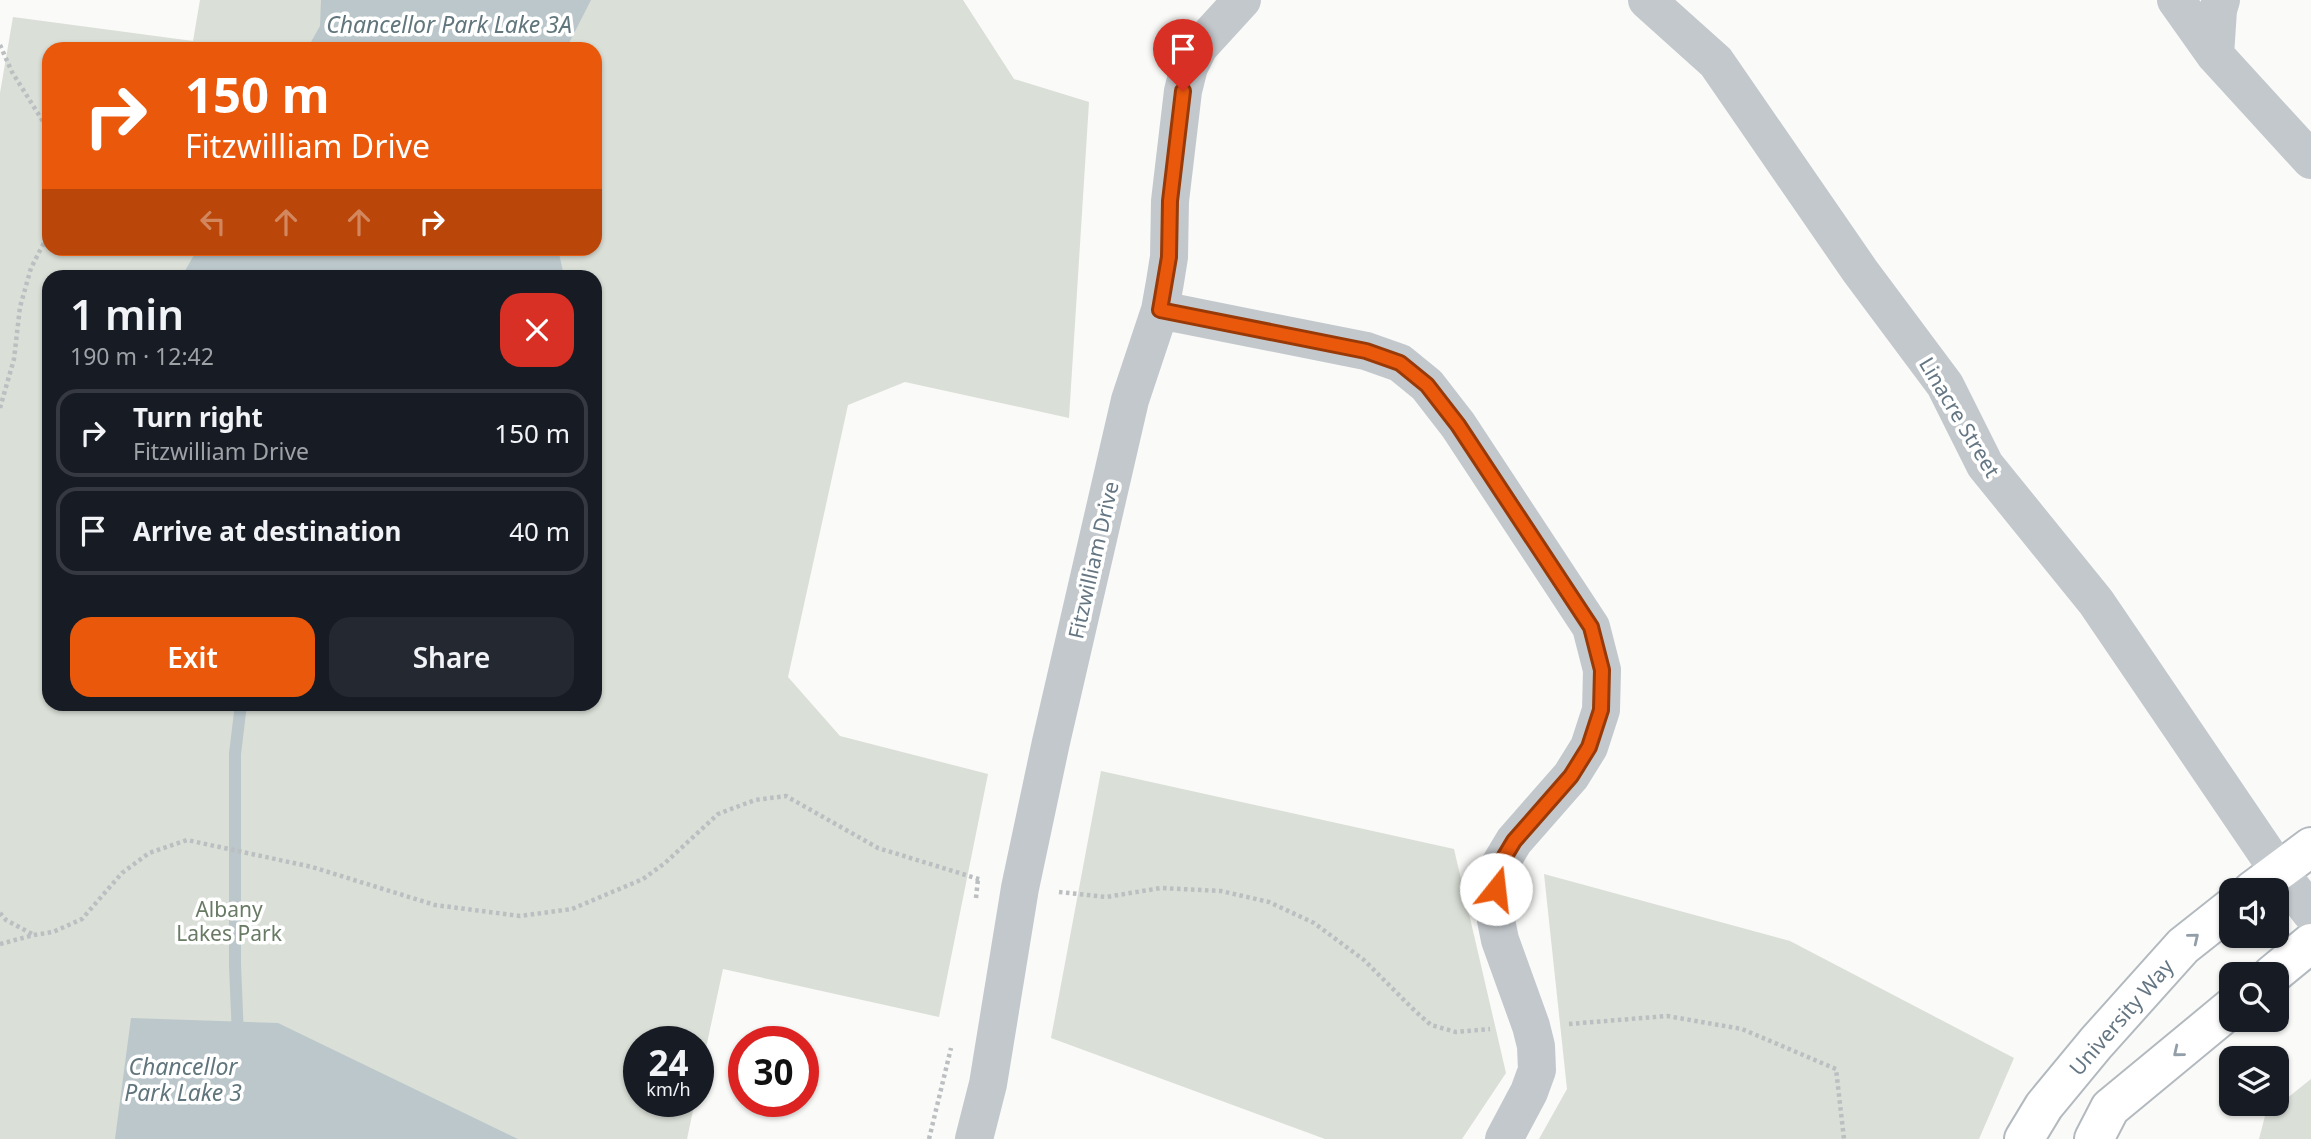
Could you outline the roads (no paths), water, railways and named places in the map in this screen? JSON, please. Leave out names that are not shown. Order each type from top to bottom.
[{"type":"street","name":"Fitzwilliam Drive","points":[[974,1139],[988,1084],[1020,888],[1130,400],[1160,310],[1169,257],[1170,201],[1183,91],[1189,67],[1199,47],[1242,0]]},
{"type":"street","name":"Linacre Street","points":[[1647,0],[1716,62],[1860,271],[1945,385],[1985,465],[2096,602],[2264,878]]},
{"type":"street","points":[[2176,0],[2215,55],[2311,160]]},
{"type":"street","points":[[2215,55],[2221,0]]},
{"type":"street","points":[[1160,310],[1366,351],[1400,363],[1427,385],[1458,425],[1591,627],[1602,670],[1601,710],[1589,747],[1571,776],[1514,841],[1499,866],[1496,920],[1500,940],[1531,1026],[1536,1046],[1537,1070],[1530,1092],[1504,1139]]},
{"type":"street","points":[[2268,878],[2311,847]]},
{"type":"street","name":"Linacre Street","points":[[2289,897],[2311,913]]},
{"type":"street","name":"University Way","points":[[2024,1139],[2044,1106],[2104,1033],[2183,946],[2219,918]]},
{"type":"street","points":[[2288,962],[2311,943]]},
{"type":"street","points":[[2094,1139],[2110,1108],[2219,1018]]},
{"type":"water","name":"Chancellor Park Lake 3A","points":[[321,0],[591,0],[570,42],[311,42],[320,26]]},
{"type":"water","points":[[193,256],[560,256],[563,270],[185,270]]},
{"type":"water","name":"Chancellor Park Lake 3","points":[[131,1018],[278,1023],[518,1139],[115,1139]]},
{"type":"waterway","points":[[238,1037],[235,965],[235,754],[240,711]]},
{"type":"park label","name":"Albany Lakes Park","points":[[229,921]]}]
